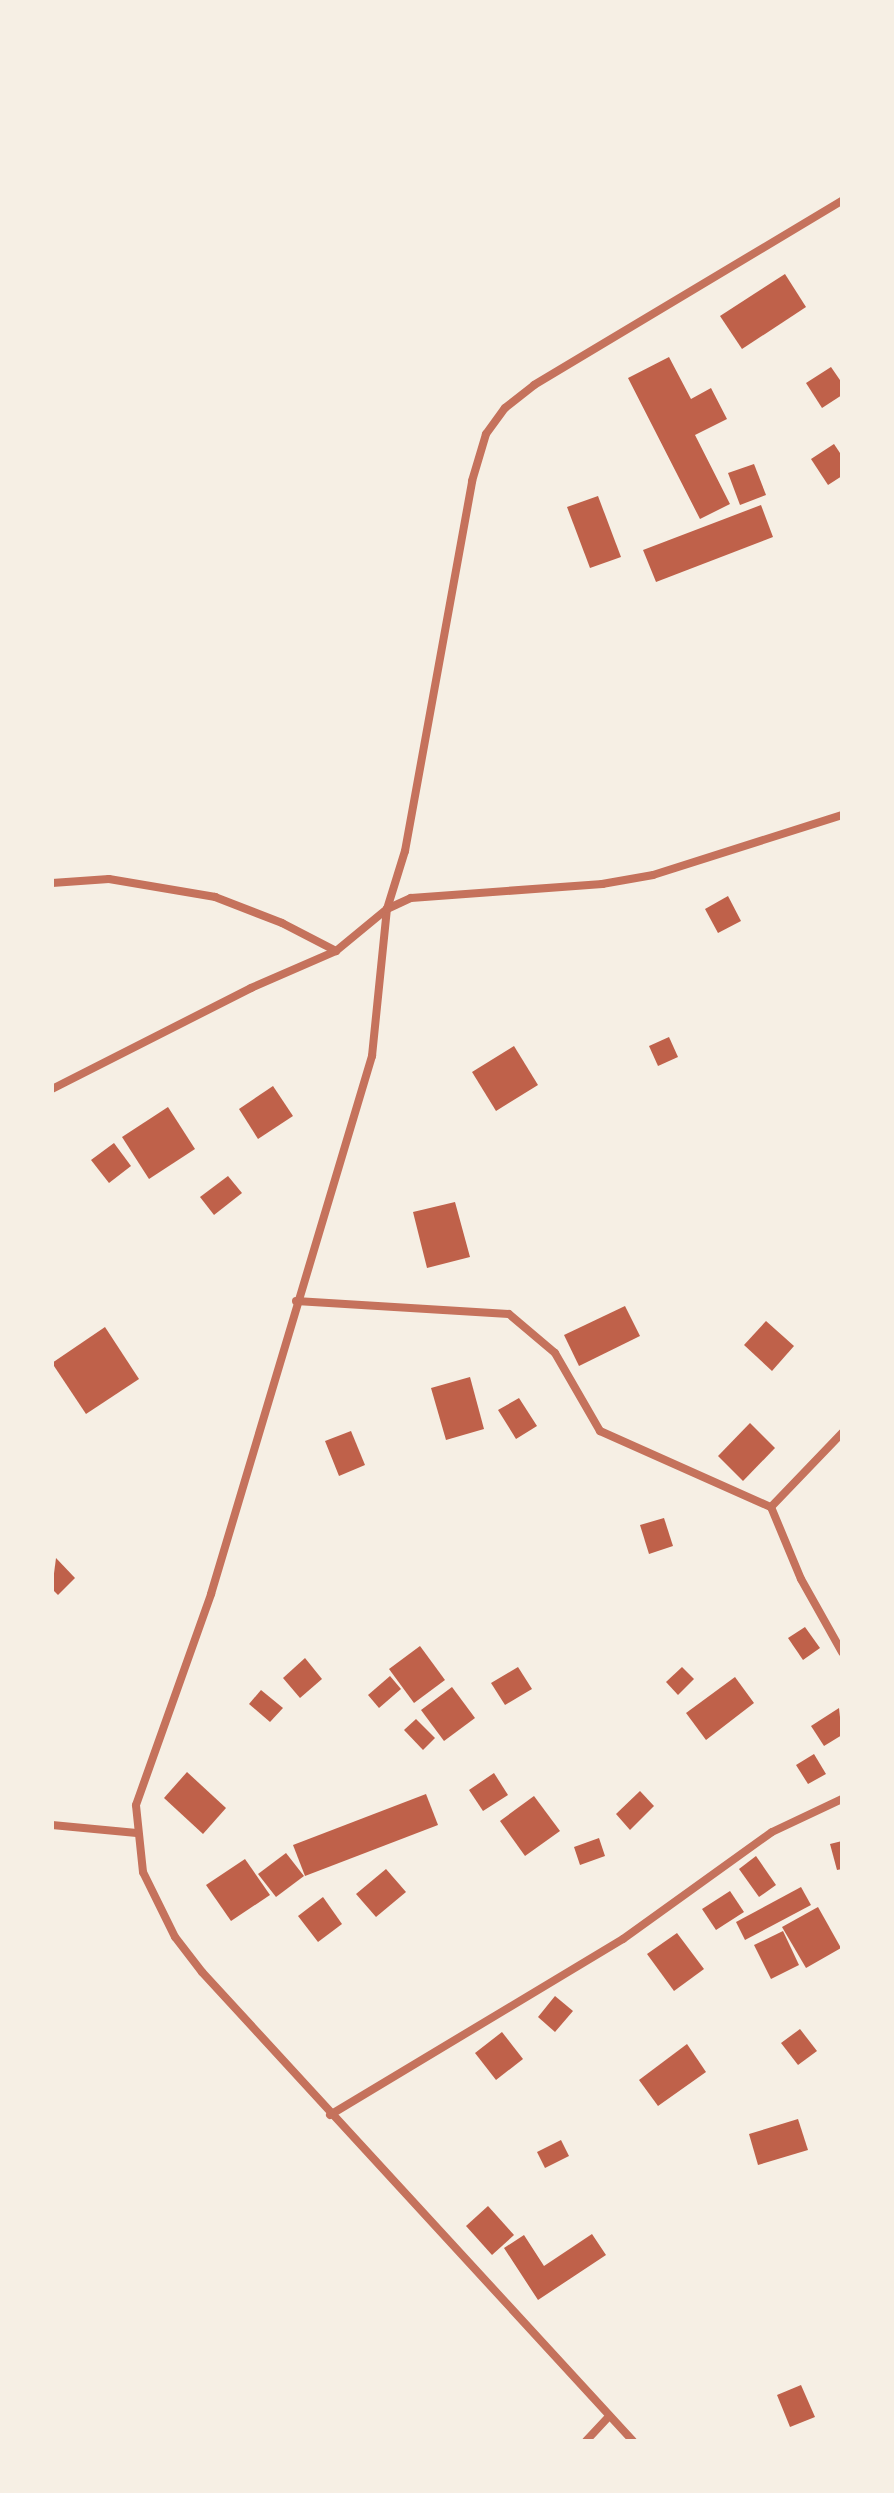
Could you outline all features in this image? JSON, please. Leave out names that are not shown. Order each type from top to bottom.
[{"type":"street","points":[[633,2441],[330,2115],[175,1937],[143,1872],[136,1805],[147,1766],[211,1594],[296,1301],[372,1056],[387,909],[405,851],[472,481],[486,434],[505,408],[534,385],[842,201]]},
{"type":"street","points":[[52,1089],[251,988],[336,951],[387,909],[411,898],[653,875],[842,815]]},
{"type":"street","points":[[52,883],[109,879],[215,897],[282,923],[336,951]]},
{"type":"street","points":[[296,1301],[509,1314],[555,1353],[600,1431],[771,1507],[801,1579],[842,1652]]},
{"type":"street","points":[[771,1507],[842,1433]]},
{"type":"street","points":[[330,2115],[623,1939],[772,1832],[842,1799]]},
{"type":"street","points":[[52,1825],[137,1833]]},
{"type":"street","points":[[586,2441],[609,2416]]},
{"type":"building","points":[[785,274],[806,307],[742,349],[720,316]]},
{"type":"building","points":[[669,357],[691,399],[711,388],[727,419],[695,435],[730,504],[700,519],[628,378]]},
{"type":"building","points":[[831,367],[842,383],[842,395],[822,408],[806,383]]},
{"type":"building","points":[[834,444],[842,456],[842,476],[828,485],[811,459]]},
{"type":"building","points":[[754,464],[766,495],[740,505],[728,473]]},
{"type":"building","points":[[598,496],[621,557],[590,568],[567,507]]},
{"type":"building","points":[[761,505],[773,537],[656,582],[643,550]]},
{"type":"building","points":[[728,896],[741,921],[718,933],[705,909]]},
{"type":"building","points":[[669,1037],[678,1057],[658,1066],[649,1046]]},
{"type":"building","points":[[514,1046],[538,1085],[496,1111],[472,1072]]},
{"type":"building","points":[[273,1086],[293,1116],[258,1139],[239,1109]]},
{"type":"building","points":[[168,1107],[195,1149],[149,1179],[122,1137]]},
{"type":"building","points":[[114,1143],[131,1166],[109,1183],[91,1160]]},
{"type":"building","points":[[228,1176],[242,1193],[214,1215],[200,1197]]},
{"type":"building","points":[[455,1202],[470,1257],[427,1268],[413,1212]]},
{"type":"building","points":[[625,1306],[640,1336],[579,1366],[564,1335]]},
{"type":"building","points":[[766,1321],[794,1346],[772,1371],[744,1345]]},
{"type":"building","points":[[105,1327],[139,1379],[86,1414],[52,1363]]},
{"type":"building","points":[[470,1377],[484,1429],[446,1440],[431,1388]]},
{"type":"building","points":[[519,1398],[537,1426],[516,1439],[498,1410]]},
{"type":"building","points":[[750,1423],[775,1448],[743,1481],[718,1456]]},
{"type":"building","points":[[351,1431],[365,1465],[339,1476],[325,1441]]},
{"type":"building","points":[[664,1518],[673,1546],[649,1554],[640,1525]]},
{"type":"building","points":[[56,1558],[75,1578],[58,1595],[52,1589]]},
{"type":"building","points":[[805,1627],[820,1648],[803,1660],[788,1638]]},
{"type":"building","points":[[420,1646],[445,1680],[414,1703],[389,1669]]},
{"type":"building","points":[[305,1658],[322,1679],[300,1698],[283,1678]]},
{"type":"building","points":[[518,1667],[532,1689],[505,1705],[491,1683]]},
{"type":"building","points":[[682,1667],[694,1679],[678,1695],[666,1682]]},
{"type":"building","points":[[390,1676],[401,1689],[379,1708],[368,1695]]},
{"type":"building","points":[[735,1677],[754,1703],[706,1740],[686,1713]]},
{"type":"building","points":[[452,1687],[475,1718],[444,1741],[421,1710]]},
{"type":"building","points":[[261,1690],[283,1708],[270,1722],[249,1704]]},
{"type":"building","points":[[839,1708],[842,1735],[824,1746],[811,1726]]},
{"type":"building","points":[[416,1719],[435,1738],[423,1750],[404,1730]]},
{"type":"building","points":[[814,1754],[826,1774],[808,1784],[796,1765]]},
{"type":"building","points":[[187,1772],[226,1808],[203,1834],[164,1798]]},
{"type":"building","points":[[494,1773],[508,1795],[483,1811],[469,1790]]},
{"type":"building","points":[[640,1791],[654,1806],[630,1830],[616,1814]]},
{"type":"building","points":[[426,1794],[438,1825],[305,1876],[293,1845]]},
{"type":"building","points":[[534,1796],[560,1831],[525,1856],[500,1821]]},
{"type":"building","points":[[599,1838],[605,1856],[580,1865],[574,1847]]},
{"type":"building","points":[[842,1841],[842,1869],[837,1870],[830,1844]]},
{"type":"building","points":[[286,1853],[304,1876],[276,1897],[258,1874]]},
{"type":"building","points":[[756,1856],[776,1885],[759,1897],[739,1869]]},
{"type":"building","points":[[245,1859],[270,1895],[231,1921],[206,1885]]},
{"type":"building","points":[[386,1869],[406,1892],[376,1917],[356,1894]]},
{"type":"building","points":[[801,1887],[811,1905],[745,1940],[736,1922]]},
{"type":"building","points":[[730,1891],[744,1912],[716,1930],[702,1909]]},
{"type":"building","points":[[323,1897],[342,1924],[318,1942],[298,1916]]},
{"type":"building","points":[[818,1907],[841,1948],[806,1968],[782,1927]]},
{"type":"building","points":[[783,1931],[799,1965],[771,1979],[754,1945]]},
{"type":"building","points":[[677,1933],[704,1969],[674,1991],[647,1954]]},
{"type":"building","points":[[555,1996],[573,2011],[555,2032],[538,2017]]},
{"type":"building","points":[[800,2029],[817,2051],[798,2065],[781,2043]]},
{"type":"building","points":[[502,2032],[523,2059],[496,2080],[475,2053]]},
{"type":"building","points":[[687,2044],[706,2072],[658,2106],[639,2080]]},
{"type":"building","points":[[798,2119],[808,2150],[758,2165],[749,2134]]},
{"type":"building","points":[[561,2140],[569,2156],[545,2168],[537,2152]]},
{"type":"building","points":[[488,2206],[514,2235],[492,2255],[466,2226]]},
{"type":"building","points":[[592,2234],[606,2255],[538,2300],[504,2248],[524,2235],[544,2266]]},
{"type":"building","points":[[801,2385],[815,2417],[790,2427],[777,2395]]}]
